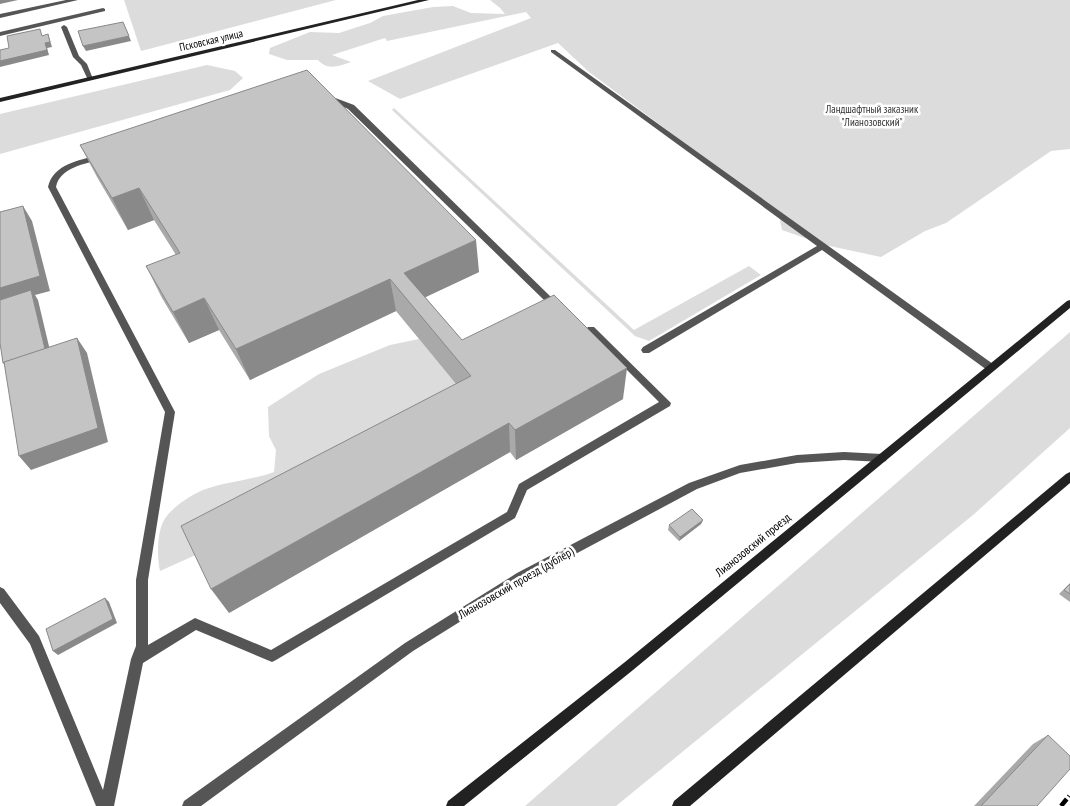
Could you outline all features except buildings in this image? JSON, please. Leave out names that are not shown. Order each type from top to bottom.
[{"type":"main road","name":"Псковская улица","points":[[0,100],[426,0]]},
{"type":"main road","name":"Лианозовский проезд","points":[[452,806],[630,666],[990,367],[1070,303]]},
{"type":"main road","points":[[679,806],[1070,476]]},
{"type":"street","points":[[0,16],[75,0]]},
{"type":"street","points":[[0,34],[103,10]]},
{"type":"street","points":[[64,27],[76,57],[84,64],[90,79]]},
{"type":"street","points":[[553,51],[821,247],[990,367]]},
{"type":"street","points":[[322,96],[351,107],[549,300],[550,307],[544,317]]},
{"type":"street","points":[[107,806],[137,660],[142,646],[142,580],[170,412],[52,186],[56,175],[65,169],[110,154]]},
{"type":"street","points":[[646,350],[821,247]]},
{"type":"street","points":[[137,660],[195,624],[272,656],[511,515],[522,487],[666,403],[591,329]]},
{"type":"street","name":"Лианозовский проезд (дублёр)","points":[[189,806],[409,647],[521,578],[692,486],[740,469],[797,459],[844,456],[882,458]]},
{"type":"street","points":[[0,593],[35,640],[102,806]]},
{"type":"green space","points":[[124,0],[336,0],[141,51]]},
{"type":"green space","name":"Ландшафтный заказник \"Лианозовский\"","points":[[490,0],[1070,0],[1070,149],[1051,151],[946,223],[925,231],[881,257],[825,245],[782,230],[778,211],[589,72],[558,43],[400,99],[368,81],[531,18],[526,12],[387,41],[385,38],[332,55],[351,62],[338,66],[326,66],[318,60],[287,60],[269,54],[270,48],[310,32],[339,33],[370,23],[383,16],[433,7],[453,6],[471,13],[505,14]]},
{"type":"green space","points":[[207,65],[235,71],[243,78],[230,90],[0,154],[0,114]]},
{"type":"green space","points":[[394,108],[634,330],[749,266],[761,275],[649,341],[635,336],[392,110]]},
{"type":"green space","points":[[1070,332],[1070,428],[973,515],[616,806],[525,806]]},
{"type":"green space","points":[[419,339],[474,406],[200,553],[160,571],[158,546],[161,527],[170,512],[188,498],[206,489],[274,472],[276,450],[269,436],[268,407],[319,374],[390,345]]},
{"type":"railway","points":[[1061,806],[1070,795]]}]
